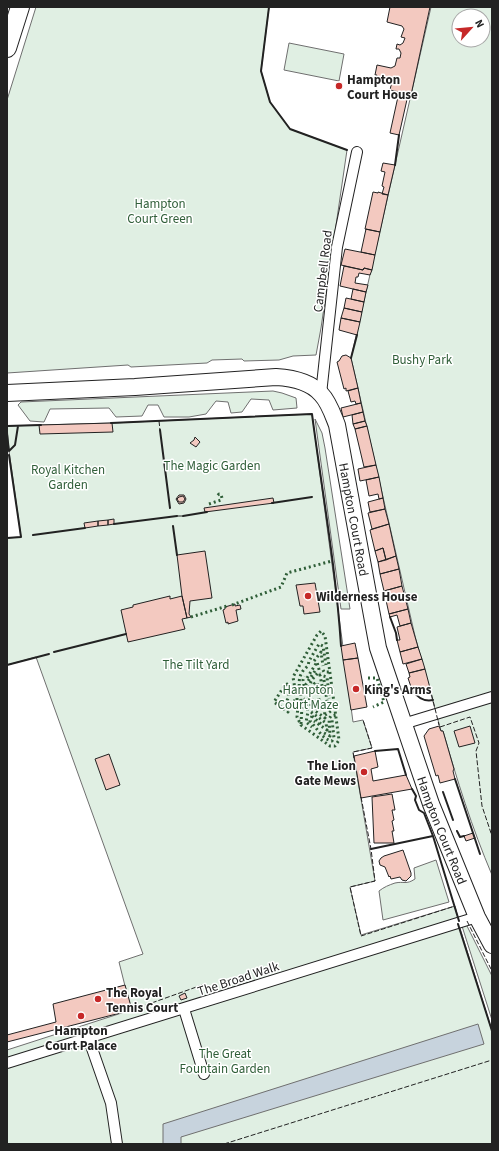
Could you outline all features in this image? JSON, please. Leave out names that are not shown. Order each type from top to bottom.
[{"type":"highway","points":[[7,48],[15,8]]},
{"type":"main road","name":"Hampton Court Road","points":[[7,393],[135,387],[276,377],[298,380],[308,384],[321,394],[330,408],[337,424],[378,648],[431,804],[477,917],[492,945]]},
{"type":"street","name":"Campbell Road","points":[[321,394],[337,247],[356,152]]},
{"type":"street","points":[[403,724],[492,696]]},
{"type":"street","name":"The Broad Walk","points":[[7,1063],[477,917]]},
{"type":"street","points":[[184,1009],[204,1074]]},
{"type":"street","points":[[88,1037],[110,1103],[117,1144]]},
{"type":"green space","name":"Hampton Court Green","points":[[36,7],[269,7],[261,71],[270,102],[290,129],[347,150],[316,355],[293,356],[279,360],[212,360],[207,363],[131,367],[128,365],[7,373],[7,100]]},
{"type":"green space","name":"Bushy Park","points":[[431,7],[492,7],[492,875],[465,804],[443,731],[441,731],[415,636],[351,358]]},
{"type":"green space","points":[[289,43],[344,54],[339,81],[284,70]]},
{"type":"green space","points":[[273,391],[296,398],[297,408],[273,410],[269,400],[251,399],[242,412],[231,413],[228,402],[216,401],[206,414],[189,417],[164,417],[158,405],[148,405],[142,416],[116,417],[109,408],[50,409],[44,422],[30,421],[18,405],[21,402]]},
{"type":"green space","points":[[312,414],[353,722],[363,720],[372,748],[353,752],[375,881],[350,887],[361,935],[455,906],[458,922],[492,1031],[492,1144],[7,1144],[7,1050],[131,1010],[119,962],[143,954],[36,657],[7,665],[7,538],[21,537],[7,426]]},
{"type":"green space","points":[[315,419],[322,433],[325,448],[350,609],[341,609]]},
{"type":"green space","points":[[436,860],[449,902],[383,920],[379,891],[398,882],[412,881],[415,879],[414,868]]},
{"type":"green space","points":[[465,922],[492,976],[492,1020],[461,923]]},
{"type":"shaded area","points":[[478,1024],[484,1044],[181,1137],[181,1144],[163,1144],[163,1124]]},
{"type":"building","points":[[390,7],[430,7],[411,95],[408,95],[399,135],[390,133],[399,92],[390,90],[393,77],[387,78],[387,80],[376,77],[377,75],[375,75],[377,65],[391,68],[395,66],[397,58],[400,58],[401,53],[399,49],[396,49],[397,44],[400,45],[403,43],[405,38],[401,37],[404,29],[402,26],[387,22]]},
{"type":"building","points":[[383,163],[395,165],[388,195],[382,194],[385,172],[381,171]]},
{"type":"building","points":[[373,192],[388,195],[380,232],[365,229]]},
{"type":"building","points":[[366,229],[380,232],[375,255],[361,252]]},
{"type":"building","points":[[345,249],[375,255],[372,270],[364,268],[363,270],[341,265]]},
{"type":"building","points":[[344,266],[363,270],[364,268],[372,270],[370,275],[359,273],[358,277],[356,277],[355,283],[368,285],[366,292],[340,286]]},
{"type":"building","points":[[353,289],[366,292],[364,302],[351,299]]},
{"type":"building","points":[[346,298],[364,302],[362,312],[344,308]]},
{"type":"building","points":[[344,308],[362,312],[360,322],[341,318]]},
{"type":"building","points":[[341,318],[360,322],[357,335],[339,330]]},
{"type":"building","points":[[346,355],[351,358],[358,388],[346,391],[346,388],[344,389],[337,362],[342,356]]},
{"type":"building","points":[[358,388],[361,403],[356,404],[355,401],[351,402],[348,391]]},
{"type":"building","points":[[361,403],[363,412],[343,417],[341,408]]},
{"type":"building","points":[[363,412],[365,421],[353,424],[352,415]]},
{"type":"building","points":[[365,421],[367,426],[355,429],[353,424]]},
{"type":"building","points":[[112,423],[113,432],[40,434],[39,425]]},
{"type":"building","points":[[367,426],[376,465],[364,467],[355,429]]},
{"type":"building","points":[[195,437],[200,442],[196,447],[190,443]]},
{"type":"building","points":[[376,465],[379,477],[360,481],[358,469]]},
{"type":"building","points":[[379,477],[383,498],[379,499],[378,494],[369,496],[366,480]]},
{"type":"building","points":[[179,495],[184,495],[186,499],[184,503],[179,504],[176,499]]},
{"type":"building","points":[[183,496],[185,499],[183,502],[179,502],[177,499]]},
{"type":"building","points":[[273,498],[274,503],[205,512],[204,508]]},
{"type":"building","points":[[383,498],[385,509],[370,512],[368,502]]},
{"type":"building","points":[[385,509],[389,524],[372,529],[368,513]]},
{"type":"building","points":[[114,519],[114,524],[108,525],[108,520]]},
{"type":"building","points":[[108,520],[108,525],[98,526],[98,521]]},
{"type":"building","points":[[98,521],[98,526],[85,528],[84,523]]},
{"type":"building","points":[[389,524],[396,556],[386,560],[383,548],[375,551],[370,530]]},
{"type":"building","points":[[383,548],[386,560],[378,562],[375,551]]},
{"type":"building","points":[[205,551],[212,598],[190,601],[189,614],[191,617],[187,618],[182,596],[177,555]]},
{"type":"building","points":[[396,556],[399,569],[380,574],[378,562]]},
{"type":"building","points":[[399,569],[402,586],[384,591],[380,574]]},
{"type":"building","name":"Wilderness House","points":[[315,583],[320,612],[304,614],[303,606],[300,606],[296,585]]},
{"type":"building","points":[[402,586],[408,609],[389,614],[384,591]]},
{"type":"building","points":[[170,596],[170,599],[182,596],[187,618],[182,619],[185,629],[128,642],[121,610],[133,607],[133,605]]},
{"type":"building","points":[[235,604],[235,606],[240,605],[241,609],[236,610],[238,621],[228,624],[228,622],[226,623],[223,610],[225,607]]},
{"type":"building","points":[[408,609],[411,623],[400,626],[397,615],[390,617],[389,614]]},
{"type":"building","points":[[411,623],[418,647],[400,652],[397,640],[400,640],[397,627]]},
{"type":"building","points":[[355,643],[358,658],[343,660],[341,646]]},
{"type":"building","points":[[418,647],[422,659],[403,664],[400,652]]},
{"type":"building","name":"King's Arms","points":[[358,658],[367,707],[351,710],[343,660]]},
{"type":"building","points":[[422,659],[425,669],[409,673],[406,664]]},
{"type":"building","points":[[425,669],[430,688],[415,691],[414,689],[412,690],[408,678],[410,677],[409,673]]},
{"type":"building","points":[[439,726],[441,731],[443,731],[454,769],[455,779],[440,783],[438,775],[436,776],[424,736],[429,729]]},
{"type":"building","points":[[470,726],[475,743],[459,747],[454,731]]},
{"type":"building","name":"The Lion Gate Mews","points":[[375,751],[378,767],[371,769],[373,781],[406,775],[412,789],[361,798],[354,756]]},
{"type":"building","points":[[109,754],[120,785],[106,790],[95,759]]},
{"type":"building","points":[[392,794],[395,810],[392,810],[394,820],[392,821],[394,831],[392,831],[394,843],[374,843],[372,797]]},
{"type":"building","points":[[473,833],[475,838],[466,841],[464,836]]},
{"type":"building","points":[[403,850],[411,876],[406,881],[402,880],[400,877],[391,879],[385,867],[380,865],[379,861],[384,856]]},
{"type":"building","name":"Hampton Court Palace","points":[[125,985],[132,1010],[7,1042],[7,1035],[56,1022],[53,1004]]},
{"type":"building","points":[[185,993],[187,998],[181,1000],[179,996]]},
{"type":"hedge","points":[[209,504],[221,500],[221,495],[219,494],[217,496]]},
{"type":"hedge","points":[[232,605],[281,587],[287,573],[332,561]]},
{"type":"hedge","points":[[191,617],[227,606]]},
{"type":"hedge","points":[[296,695],[293,677],[317,635],[321,631],[325,636],[339,740],[335,746],[330,746],[301,725],[297,717],[298,706]]},
{"type":"hedge","points":[[301,701],[299,686],[301,674],[308,666],[309,661],[319,644],[323,646],[326,665]]},
{"type":"hedge","points":[[314,661],[321,652],[323,666]]},
{"type":"hedge","points":[[307,678],[317,662],[320,673]]},
{"type":"hedge","points":[[323,670],[324,672],[330,672]]},
{"type":"hedge","points":[[315,671],[306,684],[306,692],[309,691],[312,680],[319,672]]},
{"type":"hedge","points":[[323,691],[320,675],[327,677],[329,694],[333,693]]},
{"type":"hedge","points":[[304,676],[304,686]]},
{"type":"hedge","points":[[368,678],[377,678],[384,702],[373,707]]},
{"type":"hedge","points":[[324,680],[328,708]]},
{"type":"hedge","points":[[301,694],[312,693],[314,684],[317,682],[320,710],[314,707],[312,698],[305,699],[308,712],[306,722],[312,727]]},
{"type":"hedge","points":[[287,684],[289,696],[286,703],[290,706],[288,712],[274,702],[287,684]]},
{"type":"hedge","points":[[293,701],[297,701],[297,698]]},
{"type":"hedge","points":[[325,715],[331,711],[329,698]]},
{"type":"hedge","points":[[311,704],[311,708],[325,718],[324,701]]},
{"type":"hedge","points":[[301,724],[302,706]]},
{"type":"hedge","points":[[311,712],[326,723],[327,730],[314,721]]},
{"type":"hedge","points":[[324,733],[330,736],[329,719],[331,716],[336,715]]},
{"type":"hedge","points":[[312,716],[310,721],[322,736],[332,741],[334,738],[332,720]]},
{"type":"hedge","points":[[312,716],[321,724]]},
{"type":"fence","points":[[159,421],[160,430]]},
{"type":"fence","points":[[177,516],[183,516]]},
{"type":"fence","points":[[430,688],[439,725]]},
{"type":"fence","points":[[440,727],[470,717],[479,743],[476,751],[482,806],[492,836]]},
{"type":"fence","points":[[354,758],[353,752],[372,748],[363,720]]},
{"type":"fence","points":[[361,797],[371,849],[375,881],[350,887],[361,936],[455,906]]},
{"type":"fence","points":[[467,921],[492,971]]},
{"type":"fence","points":[[132,1010],[202,985]]},
{"type":"fence","points":[[224,1144],[492,1060]]},
{"type":"wall","points":[[269,7],[261,71],[270,102],[290,129],[347,150]]},
{"type":"wall","points":[[395,165],[399,135]]},
{"type":"wall","points":[[351,358],[357,335]]},
{"type":"wall","points":[[111,423],[312,414],[332,559],[341,646]]},
{"type":"wall","points":[[7,426],[41,425]]},
{"type":"wall","points":[[9,451],[15,445],[18,426]]},
{"type":"wall","points":[[160,430],[170,508]]},
{"type":"wall","points":[[7,434],[9,451]]},
{"type":"wall","points":[[7,538],[21,537],[9,455]]},
{"type":"wall","points":[[272,503],[312,497]]},
{"type":"wall","points":[[183,516],[207,512]]},
{"type":"wall","points":[[114,524],[177,516]]},
{"type":"wall","points":[[173,526],[177,555]]},
{"type":"wall","points":[[33,535],[85,528]]},
{"type":"wall","points":[[390,617],[397,640]]},
{"type":"wall","points":[[54,652],[126,634]]},
{"type":"wall","points":[[7,665],[49,654]]},
{"type":"wall","points":[[412,690],[421,698],[433,700]]},
{"type":"wall","points":[[375,751],[398,749],[406,775]]},
{"type":"wall","points":[[455,779],[480,854]]},
{"type":"wall","points":[[412,789],[416,796],[415,800],[419,810],[424,813],[433,836],[459,921]]},
{"type":"wall","points":[[443,792],[453,820]]},
{"type":"wall","points":[[457,831],[460,837],[464,836]]},
{"type":"wall","points":[[371,849],[433,836]]},
{"type":"wall","points":[[458,924],[492,1031]]},
{"type":"place","name":"Hampton Court House","points":[[339,86]]},
{"type":"place","name":"Wilderness House","points":[[308,596]]},
{"type":"place","name":"King's Arms","points":[[356,689]]},
{"type":"place","name":"The Lion Gate Mews","points":[[364,772]]},
{"type":"place","name":"The Royal Tennis Court","points":[[98,999]]},
{"type":"place","name":"Hampton Court Palace","points":[[81,1016]]},
{"type":"park label","name":"The Magic Garden","points":[[212,465]]},
{"type":"park label","name":"Royal Kitchen Garden","points":[[68,476]]},
{"type":"park label","name":"The Tilt Yard","points":[[196,664]]},
{"type":"park label","name":"Hampton Court Maze","points":[[308,696]]},
{"type":"park label","name":"The Great Fountain Garden","points":[[225,1060]]}]
